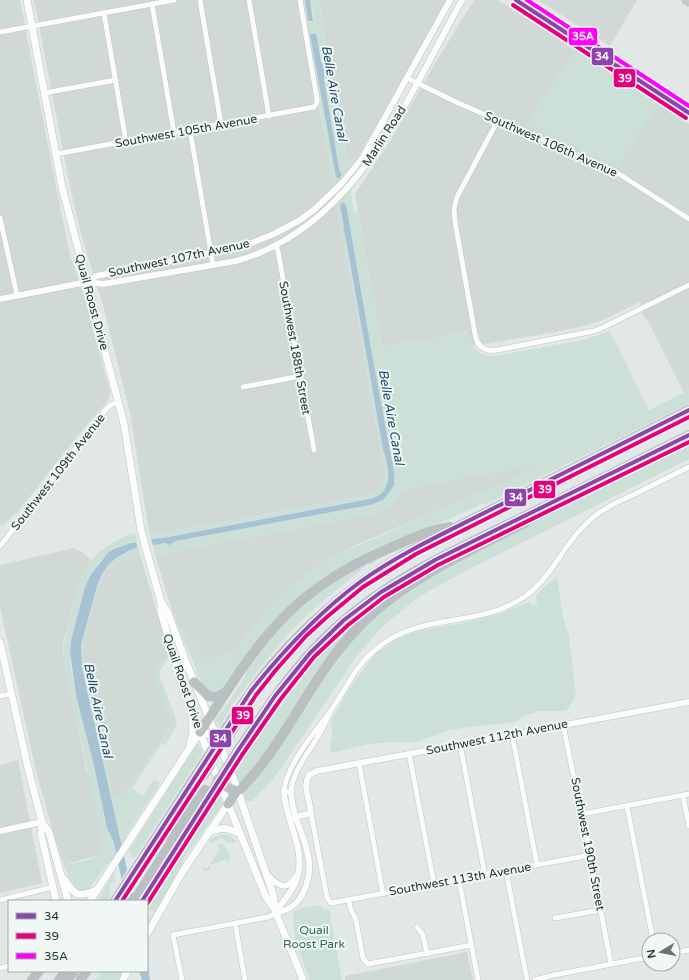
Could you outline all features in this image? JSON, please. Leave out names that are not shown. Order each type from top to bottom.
[{"type":"highway","points":[[123,900],[137,873],[260,679],[291,644],[324,611],[360,582],[399,557],[457,526],[689,410]]},
{"type":"highway","points":[[143,895],[236,748],[310,653],[356,610],[394,583],[435,560],[689,435]]},
{"type":"highway","points":[[228,804],[237,791],[241,789],[269,756],[332,658],[353,632],[371,614],[406,587],[438,568],[530,520],[546,506]]},
{"type":"highway","points":[[200,732],[226,692],[274,628],[294,607],[324,582],[354,564],[377,553],[437,528],[457,526]]},
{"type":"highway","points":[[194,682],[208,696],[217,697],[226,692]]},
{"type":"highway","points":[[218,779],[228,788],[237,791]]},
{"type":"highway","points":[[116,900],[137,873]]},
{"type":"highway","points":[[32,980],[38,972]]},
{"type":"highway","points":[[59,980],[65,972]]},
{"type":"highway","points":[[87,980],[93,972]]},
{"type":"main road","name":"Quail Roost Drive","points":[[27,0],[62,187],[119,403],[128,445],[141,530],[161,602],[161,612],[178,672],[218,779],[266,897],[276,912]]},
{"type":"main road","name":"Quail Roost Drive","points":[[161,602],[168,613],[194,682],[210,718],[273,894],[276,912],[302,980]]},
{"type":"main road","points":[[0,645],[42,822],[41,834],[56,900]]},
{"type":"main road","points":[[188,749],[193,732],[191,707]]},
{"type":"main road","points":[[91,900],[200,732],[209,734],[220,745]]},
{"type":"main road","points":[[148,931],[174,885],[228,804]]},
{"type":"main road","points":[[42,822],[49,832],[68,900]]},
{"type":"main road","points":[[208,832],[225,828],[240,834]]},
{"type":"main road","points":[[244,843],[250,844],[258,853]]},
{"type":"main road","points":[[61,875],[70,889],[76,894],[84,895],[97,890]]},
{"type":"street","points":[[0,32],[174,0]]},
{"type":"street","points":[[200,0],[221,124]]},
{"type":"street","points":[[249,0],[269,116]]},
{"type":"street","name":"Southwest 105th Avenue","points":[[56,154],[310,109],[315,106],[317,99],[300,0]]},
{"type":"street","name":"Marlin Road","points":[[276,246],[297,234],[310,224],[333,202],[366,165],[393,125],[418,83],[462,0]]},
{"type":"street","points":[[449,1],[458,8]]},
{"type":"street","name":"Marlin Road","points":[[272,235],[305,216],[325,200],[344,182],[363,157],[449,1]]},
{"type":"street","points":[[152,4],[174,133]]},
{"type":"street","points":[[104,13],[126,142]]},
{"type":"street","points":[[438,21],[448,26]]},
{"type":"street","name":"Southwest 106th Avenue","points":[[407,78],[456,102],[616,172],[689,219]]},
{"type":"street","points":[[44,93],[116,80]]},
{"type":"street","points":[[498,120],[458,194],[454,209],[474,334],[477,342],[482,348],[497,350],[594,331],[689,285]]},
{"type":"street","points":[[190,130],[213,266]]},
{"type":"street","points":[[0,218],[17,295]]},
{"type":"street","points":[[272,235],[276,246]]},
{"type":"street","name":"Southwest 107th Avenue","points":[[87,282],[96,276],[244,246],[272,235]]},
{"type":"street","name":"Southwest 107th Avenue","points":[[0,298],[87,282],[103,284],[213,266],[250,257],[276,246]]},
{"type":"street","name":"Southwest 188th Street","points":[[276,246],[314,450]]},
{"type":"street","points":[[152,264],[155,276]]},
{"type":"street","points":[[243,386],[300,376]]},
{"type":"street","name":"Southwest 109th Avenue","points":[[0,546],[108,407],[119,403]]},
{"type":"street","points":[[182,980],[173,935],[268,916],[291,908],[304,890],[309,869],[309,856],[293,805],[293,781],[297,771],[319,736],[331,711],[361,664],[373,651],[404,632],[420,626],[485,614],[500,610],[516,602],[532,592],[541,584],[578,532],[593,518],[627,497],[689,467]]},
{"type":"street","points":[[0,696],[11,694]]},
{"type":"street","name":"Southwest 112th Avenue","points":[[311,813],[306,787],[308,777],[311,773],[320,770],[689,702]]},
{"type":"street","points":[[276,912],[295,884],[298,872],[299,852],[285,806],[284,791],[286,777],[313,732],[331,711]]},
{"type":"street","name":"Southwest 190th Street","points":[[564,725],[611,964]]},
{"type":"street","points":[[512,734],[537,865]]},
{"type":"street","points":[[460,744],[485,875]]},
{"type":"street","points":[[409,754],[434,884]]},
{"type":"street","points":[[359,763],[383,894]]},
{"type":"street","points":[[291,768],[297,771]]},
{"type":"street","points":[[284,791],[292,792]]},
{"type":"street","points":[[582,814],[686,795],[689,826]]},
{"type":"street","points":[[627,806],[651,932]]},
{"type":"street","points":[[289,819],[311,813]]},
{"type":"street","name":"Southwest 113th Avenue","points":[[311,813],[327,898],[330,902],[335,903],[590,855]]},
{"type":"street","points":[[0,832],[42,822]]},
{"type":"street","points":[[506,871],[527,980]]},
{"type":"street","points":[[265,872],[274,883],[283,886],[290,884],[298,872]]},
{"type":"street","points":[[459,880],[478,980]]},
{"type":"street","points":[[0,900],[53,887]]},
{"type":"street","points":[[349,900],[351,910],[356,920],[363,958],[366,963],[373,964],[472,945]]},
{"type":"street","points":[[555,918],[601,910]]},
{"type":"street","points":[[234,923],[245,980]]},
{"type":"street","points":[[416,927],[423,935],[427,954]]},
{"type":"street","points":[[535,980],[641,958]]},
{"type":"shaded area","points":[[0,0],[20,0],[70,255],[84,295],[110,392],[106,403],[79,434],[16,514],[14,514],[4,525],[0,526]]},
{"type":"shaded area","points":[[34,0],[301,0],[385,476],[383,484],[376,493],[157,534],[156,530],[149,532],[130,413],[104,309],[82,237],[70,187]]},
{"type":"shaded area","points":[[319,0],[448,0],[357,159],[354,161],[348,158],[346,153]]},
{"type":"shaded area","points":[[474,0],[498,0],[689,124],[689,390],[684,393],[648,321],[643,316],[640,302],[603,320],[556,332],[472,346],[467,332],[382,347],[355,194],[391,140]]},
{"type":"shaded area","points":[[538,0],[637,0],[610,46]]},
{"type":"shaded area","points":[[540,464],[489,489],[356,545],[319,565],[299,580],[272,607],[232,654],[203,659],[183,629],[178,630],[155,555],[272,533],[390,506],[398,498],[403,489]]},
{"type":"shaded area","points":[[74,548],[82,552],[91,560],[84,570],[78,586],[63,643],[63,656],[87,772],[90,776],[104,842],[102,851],[96,856],[64,865],[57,846],[37,775],[0,607],[0,565]]},
{"type":"shaded area","points":[[140,554],[169,654],[164,663],[162,662],[155,668],[171,725],[128,788],[117,799],[114,798],[93,708],[83,657],[83,645],[100,582],[106,571],[113,565]]},
{"type":"shaded area","points":[[18,760],[42,883],[0,893],[0,765]]},
{"type":"shaded area","points":[[467,952],[473,980],[345,980],[345,976]]},
{"type":"green space","points":[[301,0],[305,0],[307,20],[309,22],[313,21],[314,19],[310,0],[319,0],[346,153],[356,163],[334,188]],"holes":[[[310,34],[316,34],[339,169],[342,176],[341,178],[336,177]]]},
{"type":"green space","points":[[574,50],[658,104],[618,167],[526,125]]},
{"type":"green space","points":[[352,188],[351,195],[354,212],[358,211],[382,347],[467,332],[473,346],[479,353],[494,356],[584,340],[610,331],[649,410],[689,390],[689,404],[484,505],[483,503],[407,537],[319,583],[223,690],[214,695],[203,687],[190,654],[178,630],[183,629],[203,659],[232,654],[248,632],[278,599],[299,580],[319,565],[350,549],[538,465],[403,489],[390,506],[371,515],[155,555],[153,545],[163,543],[169,545],[176,541],[355,508],[384,499],[393,483],[394,471],[346,204],[342,202],[340,206],[344,228],[343,230],[345,234],[383,449],[388,464],[389,472],[387,486],[378,496],[370,499],[163,538],[151,539],[149,532],[157,530],[158,534],[365,496],[374,493],[382,485],[384,481],[384,471],[349,268],[336,204]]},
{"type":"green space","points":[[689,442],[689,459],[473,567],[429,591],[411,603],[380,629],[356,657],[270,783],[252,801],[245,801],[245,790],[323,676],[365,623],[421,581]]},
{"type":"green space","points":[[135,533],[140,554],[113,565],[106,571],[100,582],[83,645],[83,657],[114,798],[117,799],[128,788],[171,725],[171,720],[154,677],[155,668],[162,662],[165,664],[160,671],[160,677],[177,725],[166,744],[161,744],[133,787],[133,789],[143,796],[154,779],[160,783],[126,836],[129,850],[123,852],[82,668],[81,645],[97,586],[102,574],[110,562],[130,550],[136,543],[112,550],[100,561],[91,574],[85,587],[70,645],[71,668],[76,695],[94,766],[105,820],[108,831],[114,843],[118,862],[114,872],[110,861],[89,889],[80,892],[73,887],[64,865],[89,860],[95,857],[103,848],[104,842],[64,666],[64,645],[76,591],[88,563],[106,547]]},
{"type":"green space","points":[[385,554],[371,565],[369,563],[328,596],[292,630],[232,704],[219,727],[219,719],[217,723],[215,720],[242,682],[246,674],[247,666],[271,633],[331,580]]},
{"type":"green space","points":[[557,576],[563,618],[569,636],[576,696],[566,711],[539,711],[522,717],[516,722],[475,726],[446,731],[417,742],[368,744],[333,753],[331,751],[331,721],[350,688],[375,654],[401,637],[421,630],[463,623],[502,613],[529,602],[532,605],[537,604],[536,595]]},
{"type":"green space","points":[[382,601],[366,616],[274,744],[239,784],[234,769],[271,714],[276,710],[275,709],[280,702],[304,671],[342,632]]},
{"type":"green space","points":[[199,744],[203,752],[135,858],[131,856],[129,850],[196,745]]},
{"type":"green space","points":[[219,793],[223,804],[184,858],[182,867],[148,927],[154,912],[148,908],[148,903]]},
{"type":"green space","points":[[223,834],[236,840],[236,842],[229,843],[221,838],[213,843],[209,841],[216,836]]},
{"type":"green space","points":[[223,844],[227,850],[229,862],[226,859],[210,865],[211,869],[204,871],[203,867],[207,869],[220,849],[217,846]]},
{"type":"green space","points":[[114,872],[115,882],[110,884],[110,897],[108,900],[99,900]]},
{"type":"green space","name":"Quail Roost Park","points":[[319,905],[325,910],[329,909],[342,980],[310,980],[295,941],[293,912],[299,909]]},
{"type":"green space","points":[[102,972],[124,972],[120,980],[95,980]]},
{"type":"water","points":[[305,0],[310,0],[313,21],[308,21]]},
{"type":"water","points":[[310,34],[316,34],[321,61],[324,67],[324,80],[339,169],[342,175],[339,179],[336,177]]},
{"type":"water","points":[[342,202],[346,204],[394,472],[394,485],[383,500],[370,505],[176,541],[169,545],[165,543],[153,545],[151,539],[370,499],[378,496],[387,486],[387,464],[383,449],[345,234],[343,230],[344,227],[340,206]]},
{"type":"water","points":[[131,543],[136,543],[137,548],[130,550],[116,558],[108,565],[102,574],[97,586],[81,645],[82,668],[134,900],[126,900],[114,843],[107,828],[94,766],[76,695],[70,652],[71,641],[85,587],[91,574],[108,553],[114,549]]},
{"type":"water","points":[[148,969],[150,980],[142,980],[139,972],[148,972]]},
{"type":"pier","points":[[128,868],[133,891],[127,900],[124,900],[120,882]]},
{"type":"transit line","name":"34","points":[[516,0],[689,113]]},
{"type":"transit line","name":"35A","points":[[527,0],[689,106]]},
{"type":"transit line","name":"39","points":[[513,5],[686,118]]},
{"type":"transit line","name":"34","points":[[116,900],[251,691],[288,647],[330,606],[375,571],[407,552],[689,410]]},
{"type":"transit line","name":"39","points":[[123,900],[256,695],[306,636],[328,616],[363,587],[416,554],[689,417]]},
{"type":"transit line","name":"34","points":[[143,900],[237,752],[275,696],[310,653],[344,620],[381,592],[435,560],[689,435]]},
{"type":"transit line","name":"39","points":[[148,902],[242,755],[280,700],[314,657],[348,625],[384,597],[438,565],[689,442]]},
{"type":"water label","name":"Belle Aire Canal","points":[[335,93]]},
{"type":"water label","name":"Belle Aire Canal","points":[[392,417]]},
{"type":"water label","name":"Belle Aire Canal","points":[[99,710]]}]
